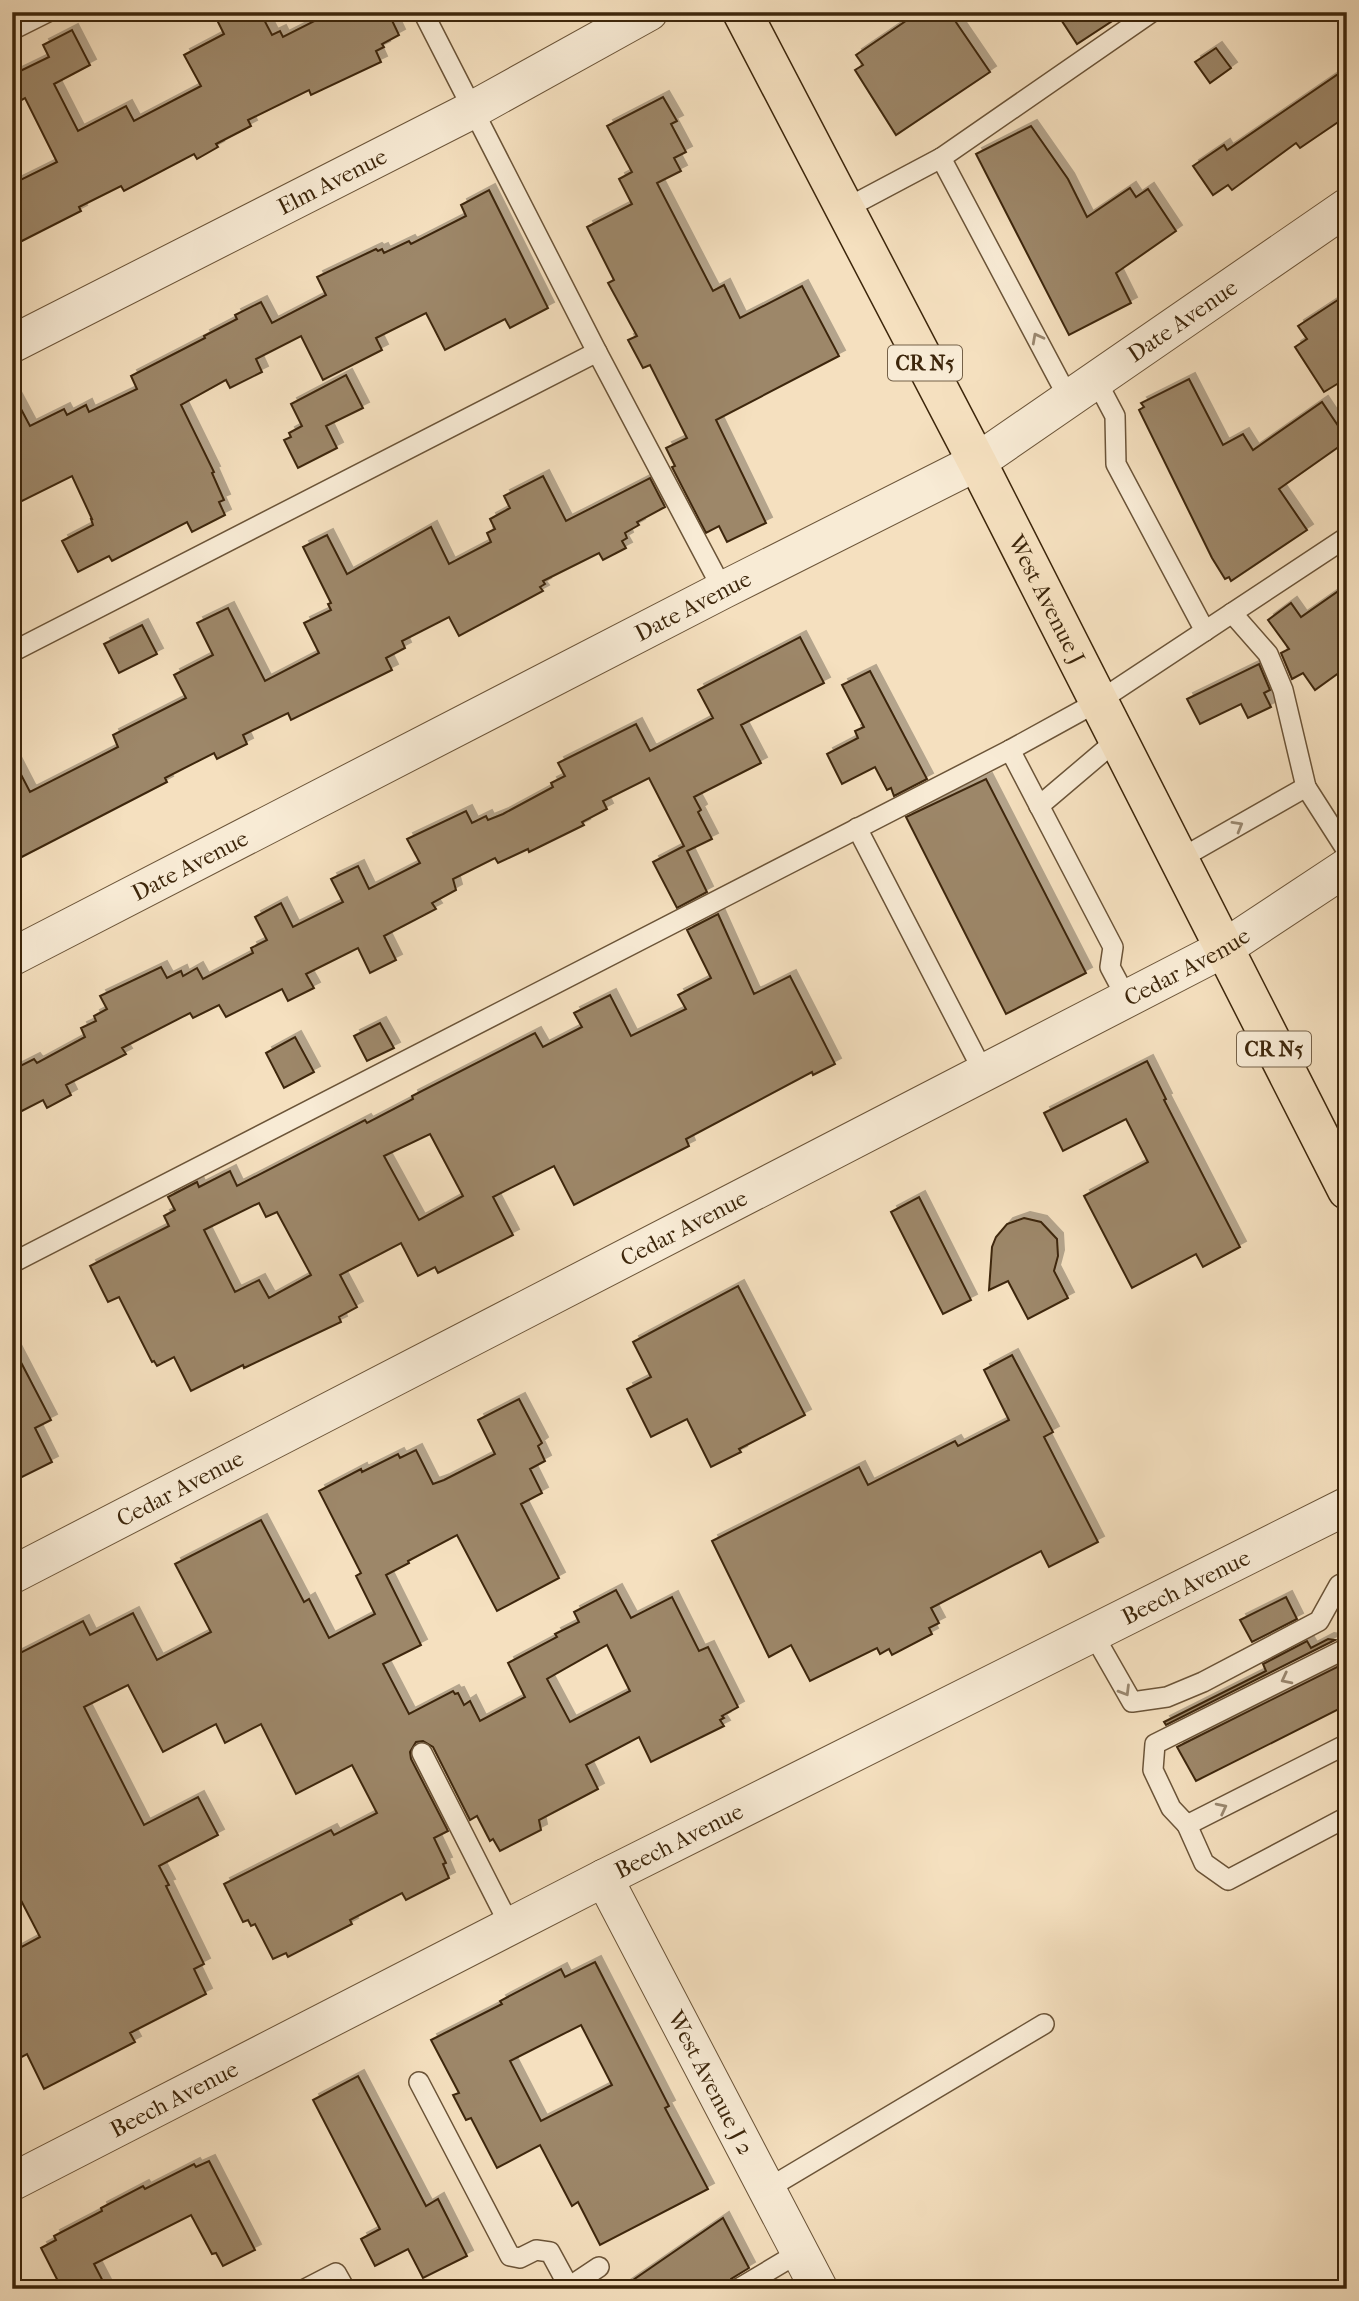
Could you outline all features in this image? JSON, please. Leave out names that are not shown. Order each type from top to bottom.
[{"type":"main road","name":"West Avenue J","points":[[742,12],[977,461],[1347,1190]]},
{"type":"street","name":"Elm Avenue","points":[[12,344],[474,109],[649,12]]},
{"type":"street","name":"Date Avenue","points":[[12,957],[977,461],[1347,207]]},
{"type":"street","name":"Cedar Avenue","points":[[12,1575],[1223,949],[1347,867]]},
{"type":"street","name":"Beech Avenue","points":[[12,2182],[604,1878],[1347,1506]]},
{"type":"street","name":"West Avenue J 2","points":[[604,1878],[819,2289]]},
{"type":"lane","points":[[12,30],[48,12]]},
{"type":"lane","points":[[423,12],[597,352],[723,590]]},
{"type":"lane","points":[[844,209],[941,158],[1152,12]]},
{"type":"lane","points":[[941,158],[1082,389],[1115,416],[1116,464],[1205,631]]},
{"type":"lane","points":[[12,652],[597,352]]},
{"type":"lane","points":[[12,1263],[1010,750],[1099,701],[1347,537]]},
{"type":"lane","points":[[1232,613],[1268,654],[1283,690],[1307,787],[1347,851]]},
{"type":"lane","points":[[1040,806],[1118,739]]},
{"type":"lane","points":[[1010,750],[1113,947],[1111,967],[1127,999]]},
{"type":"lane","points":[[1178,860],[1307,787]]},
{"type":"lane","points":[[857,828],[984,1073]]},
{"type":"lane","points":[[1092,1632],[1132,1702],[1167,1697],[1203,1682],[1319,1621],[1339,1586],[1347,1581]]},
{"type":"lane","points":[[1347,1648],[1155,1744],[1153,1770],[1171,1808],[1187,1825],[1204,1863],[1228,1880],[1347,1816]]},
{"type":"lane","points":[[1187,1825],[1347,1744]]},
{"type":"lane","points":[[422,1753],[510,1926]]},
{"type":"lane","points":[[767,2189],[1044,2024]]},
{"type":"lane","points":[[419,2082],[510,2256],[520,2259],[536,2250],[550,2252],[568,2288],[599,2266]]},
{"type":"lane","points":[[738,2289],[800,2252]]},
{"type":"lane","points":[[305,2289],[336,2273],[345,2289]]},
{"type":"building","points":[[213,12],[260,12],[272,35],[280,31],[283,37],[332,12],[388,12],[399,35],[382,44],[384,47],[376,51],[381,62],[311,95],[309,90],[248,120],[251,126],[216,144],[218,147],[197,159],[194,154],[124,191],[121,186],[79,207],[81,211],[12,246],[12,184],[57,162],[25,98],[12,105],[12,75],[49,57],[43,45],[72,30],[90,65],[54,84],[78,131],[126,106],[134,121],[201,86],[184,55],[224,34]]},
{"type":"building","points":[[919,12],[949,12],[990,72],[896,135],[855,70],[863,65],[856,55]]},
{"type":"building","points":[[1056,12],[1126,12],[1077,44]]},
{"type":"building","points":[[1216,48],[1231,68],[1210,83],[1195,62]]},
{"type":"building","points":[[1347,68],[1347,116],[1300,148],[1296,143],[1232,190],[1228,185],[1213,195],[1193,166],[1224,145],[1227,150]]},
{"type":"building","points":[[663,97],[677,121],[671,124],[686,152],[674,158],[681,171],[657,183],[713,291],[724,285],[740,318],[802,286],[839,356],[716,420],[766,523],[727,542],[719,526],[706,533],[672,467],[675,466],[666,448],[687,438],[650,365],[643,368],[628,340],[637,336],[608,283],[614,280],[587,227],[632,204],[619,179],[632,172],[607,126]]},
{"type":"building","points":[[1031,126],[1068,179],[1087,217],[1130,188],[1136,197],[1148,189],[1176,231],[1116,273],[1131,303],[1069,335],[976,154]]},
{"type":"building","points":[[489,190],[548,308],[510,328],[505,319],[445,350],[426,313],[376,338],[382,350],[323,380],[301,336],[256,359],[262,372],[230,388],[226,380],[181,405],[214,472],[212,473],[224,500],[219,502],[225,515],[192,532],[187,522],[112,561],[109,556],[78,572],[62,541],[93,525],[72,476],[12,506],[12,392],[30,426],[64,409],[67,415],[86,405],[89,412],[137,389],[131,376],[205,338],[204,336],[237,319],[235,315],[261,302],[272,323],[326,295],[317,277],[376,249],[382,249],[384,253],[409,241],[411,244],[466,216],[461,205]]},
{"type":"building","points":[[1347,294],[1347,378],[1324,392],[1295,347],[1307,339],[1298,326]]},
{"type":"building","points":[[346,375],[363,408],[326,426],[337,448],[298,468],[284,440],[291,437],[289,433],[302,426],[291,404]]},
{"type":"building","points":[[1189,379],[1223,445],[1243,434],[1253,450],[1322,402],[1347,439],[1279,489],[1307,530],[1231,581],[1229,577],[1225,579],[1212,558],[1139,410],[1144,407],[1141,403]]},
{"type":"building","points":[[543,476],[566,521],[650,478],[665,507],[637,522],[639,525],[625,533],[627,538],[622,541],[626,548],[603,560],[599,553],[543,581],[545,584],[540,587],[543,591],[459,636],[449,617],[402,641],[405,648],[386,658],[392,670],[291,720],[288,713],[243,735],[247,744],[217,759],[214,753],[165,778],[167,782],[12,862],[12,757],[30,792],[118,747],[113,735],[186,698],[174,675],[213,655],[197,623],[228,608],[265,681],[319,653],[304,623],[331,610],[328,604],[331,603],[303,547],[327,535],[347,574],[431,527],[449,564],[491,542],[487,533],[495,529],[490,519],[510,508],[504,496]]},
{"type":"building","points":[[1347,585],[1347,667],[1315,690],[1303,673],[1292,679],[1281,653],[1289,649],[1268,620],[1291,603],[1301,617]]},
{"type":"building","points":[[142,625],[157,654],[119,673],[104,644]]},
{"type":"building","points":[[800,637],[824,683],[741,725],[761,763],[694,797],[701,810],[698,812],[712,839],[687,851],[707,892],[677,908],[653,862],[684,846],[649,778],[603,801],[607,809],[582,822],[584,825],[529,852],[528,849],[498,863],[495,858],[453,879],[456,890],[432,903],[436,909],[384,936],[396,960],[370,973],[358,948],[306,974],[314,988],[288,1001],[282,989],[226,1017],[219,1005],[193,1018],[190,1013],[122,1048],[126,1054],[66,1085],[71,1095],[47,1108],[43,1100],[12,1116],[12,1070],[34,1059],[37,1063],[85,1037],[81,1028],[96,1021],[94,1016],[107,1009],[100,996],[161,967],[167,978],[181,971],[183,976],[197,968],[203,979],[253,953],[251,948],[267,940],[255,917],[281,903],[293,927],[343,902],[331,879],[358,866],[369,889],[420,863],[407,839],[466,811],[472,823],[486,816],[488,820],[503,814],[553,787],[551,783],[565,776],[558,763],[636,724],[650,751],[713,718],[698,690]]},
{"type":"building","points":[[1259,664],[1270,690],[1264,693],[1271,707],[1248,718],[1241,704],[1200,724],[1187,699]]},
{"type":"building","points":[[870,671],[927,779],[894,796],[891,788],[887,790],[875,767],[842,784],[827,754],[858,738],[855,731],[864,727],[842,685]]},
{"type":"building","points":[[986,779],[1086,973],[1006,1014],[906,817]]},
{"type":"building","points":[[718,914],[754,994],[790,976],[835,1064],[813,1075],[812,1072],[686,1139],[689,1146],[574,1205],[554,1166],[493,1197],[513,1235],[438,1273],[435,1267],[418,1276],[401,1243],[340,1275],[357,1307],[339,1317],[341,1322],[191,1391],[174,1357],[157,1366],[152,1362],[119,1297],[108,1302],[90,1266],[169,1226],[164,1216],[175,1210],[168,1197],[197,1182],[199,1187],[230,1171],[237,1186],[365,1120],[367,1123],[413,1099],[412,1096],[535,1033],[543,1047],[582,1027],[574,1013],[610,995],[631,1036],[686,1009],[678,995],[711,978],[687,930]],"holes":[[[430,1134],[463,1196],[419,1220],[384,1156]],[[259,1203],[266,1217],[277,1212],[311,1275],[269,1298],[259,1280],[235,1292],[204,1230]]]},
{"type":"building","points":[[380,1023],[394,1048],[367,1061],[354,1036]]},
{"type":"building","points":[[295,1037],[314,1072],[284,1088],[266,1053]]},
{"type":"building","points":[[1147,1061],[1166,1099],[1164,1100],[1240,1247],[1203,1267],[1196,1254],[1132,1288],[1084,1196],[1148,1162],[1126,1119],[1063,1151],[1044,1113]]},
{"type":"building","points":[[919,1197],[971,1300],[943,1314],[891,1212]]},
{"type":"building","points":[[1024,1218],[1041,1222],[1057,1239],[1058,1256],[1054,1271],[1068,1298],[1028,1319],[1008,1281],[989,1290],[992,1247],[996,1237],[1007,1224]]},
{"type":"building","points":[[738,1286],[805,1415],[739,1449],[741,1452],[711,1467],[687,1419],[651,1437],[627,1389],[651,1377],[633,1342]]},
{"type":"building","points":[[12,1345],[51,1420],[35,1428],[52,1462],[12,1482]]},
{"type":"building","points":[[1012,1355],[1053,1432],[1044,1437],[1098,1542],[1049,1567],[1041,1551],[931,1608],[939,1623],[929,1628],[932,1634],[892,1655],[889,1649],[880,1654],[877,1648],[810,1681],[791,1645],[769,1657],[712,1541],[859,1467],[868,1485],[955,1441],[958,1446],[1009,1420],[984,1370]]},
{"type":"building","points":[[519,1399],[542,1443],[538,1446],[545,1461],[530,1469],[542,1493],[521,1504],[559,1578],[497,1611],[457,1535],[386,1575],[421,1645],[383,1664],[409,1714],[453,1691],[458,1693],[464,1705],[470,1701],[480,1721],[525,1697],[508,1663],[557,1637],[555,1634],[579,1622],[574,1612],[616,1590],[631,1618],[672,1597],[699,1651],[708,1647],[738,1707],[722,1716],[724,1718],[720,1720],[724,1726],[651,1762],[639,1737],[586,1765],[598,1789],[539,1820],[541,1830],[500,1851],[493,1839],[490,1841],[477,1816],[470,1820],[433,1747],[423,1741],[416,1742],[410,1752],[411,1759],[448,1831],[434,1838],[446,1863],[443,1864],[449,1878],[406,1900],[402,1893],[350,1920],[352,1924],[288,1957],[286,1953],[273,1959],[255,1924],[251,1926],[248,1920],[243,1922],[224,1884],[331,1830],[334,1835],[377,1813],[352,1765],[296,1794],[261,1724],[225,1743],[216,1724],[163,1752],[128,1685],[84,1707],[144,1825],[198,1797],[218,1835],[159,1866],[204,1964],[194,1969],[206,1994],[130,2033],[135,2042],[44,2089],[27,2054],[12,2062],[12,1952],[40,1937],[12,1883],[12,1657],[83,1621],[90,1635],[133,1613],[157,1660],[211,1632],[175,1564],[261,1520],[304,1602],[309,1599],[329,1638],[375,1614],[356,1576],[361,1573],[319,1491],[361,1469],[362,1472],[398,1454],[400,1458],[416,1450],[433,1484],[444,1480],[495,1454],[478,1420]],"holes":[[[607,1645],[630,1691],[570,1722],[547,1679]]]},
{"type":"building","points":[[1286,1597],[1297,1619],[1252,1642],[1240,1620]]},
{"type":"building","points":[[1328,1639],[1335,1640],[1166,1725],[1164,1722],[1266,1671],[1263,1664],[1307,1641],[1311,1648]]},
{"type":"building","points":[[1347,1662],[1347,1705],[1196,1781],[1177,1747]]},
{"type":"building","points":[[595,1962],[669,2106],[665,2108],[708,2189],[600,2245],[578,2202],[572,2206],[540,2145],[497,2168],[471,2118],[466,2120],[453,2095],[459,2093],[431,2040],[502,2004],[500,2001],[561,1969],[565,1977]],"holes":[[[581,2025],[612,2085],[541,2121],[510,2061]]]},
{"type":"building","points":[[358,2076],[426,2206],[438,2199],[467,2256],[423,2278],[408,2249],[375,2266],[361,2239],[380,2229],[313,2100]]},
{"type":"building","points":[[209,2161],[255,2250],[223,2266],[216,2253],[212,2254],[191,2215],[94,2264],[107,2289],[62,2289],[41,2248],[56,2240],[54,2236],[143,2186],[145,2189],[194,2164],[196,2167]]},
{"type":"building","points":[[723,2218],[749,2268],[731,2279],[726,2289],[620,2289]]}]
